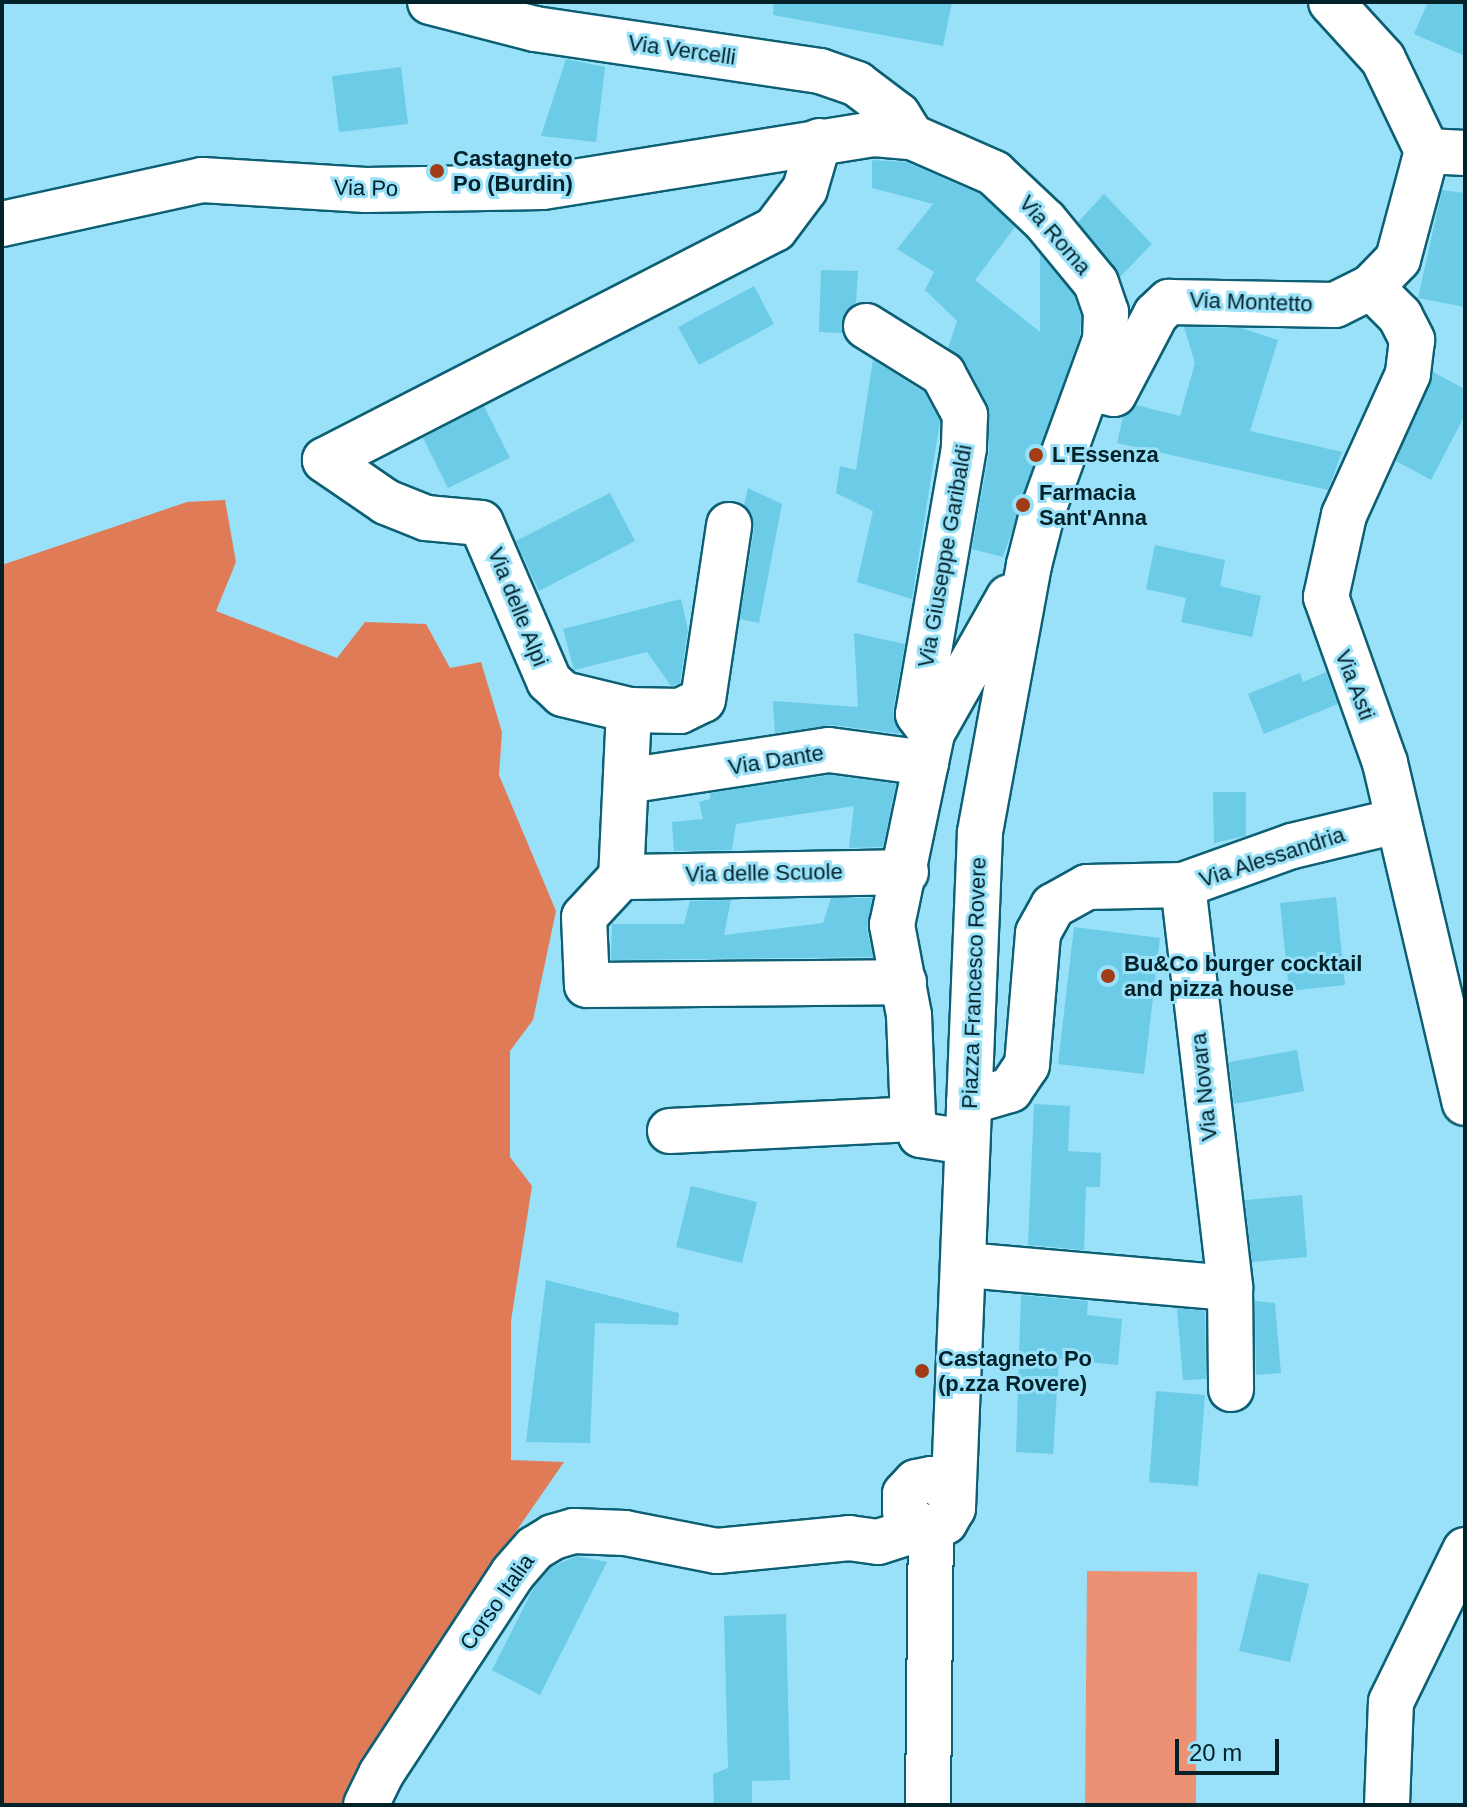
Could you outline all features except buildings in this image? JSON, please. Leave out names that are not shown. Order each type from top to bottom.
[{"type":"street","name":"Via Vercelli","points":[[430,2],[535,29],[820,71],[857,84],[898,115],[893,135]]},
{"type":"street","points":[[1331,2],[1383,59],[1446,152]]},
{"type":"street","name":"Via Po","points":[[2,224],[202,180],[366,190],[543,187],[819,141],[893,135]]},
{"type":"street","name":"Via Roma","points":[[893,135],[971,159],[1004,181],[1096,283],[1106,312],[1105,340],[1043,510],[1029,565]]},
{"type":"street","name":"Via delle Alpi","points":[[629,710],[563,694],[549,681],[481,523],[426,518],[386,502],[325,460],[775,229],[805,189],[819,141]]},
{"type":"street","name":"Via Montetto","points":[[1089,389],[1106,397],[1114,394],[1156,314],[1169,302],[1335,305],[1371,287],[1398,259],[1446,152]]},
{"type":"street","name":"Via Asti","points":[[1371,287],[1400,316],[1412,340],[1408,374],[1344,515],[1326,597],[1385,763],[1396,821],[1465,1103]]},
{"type":"street","name":"Via Giuseppe Garibaldi","points":[[866,326],[943,374],[965,415],[964,448],[918,714],[929,748]]},
{"type":"street","points":[[729,525],[703,700],[680,711],[629,710],[621,877],[584,917],[587,985],[904,982]]},
{"type":"street","points":[[968,1122],[921,1135],[913,1119],[904,982],[893,950],[892,925],[906,872],[929,748],[1029,565]]},
{"type":"street","name":"Piazza Francesco Rovere","points":[[928,1805],[925,1507],[957,1470],[953,1404],[966,1265],[968,1122],[980,833],[1029,565]]},
{"type":"street","name":"Via Dante","points":[[626,781],[829,750],[929,748]]},
{"type":"street","name":"Via Alessandria","points":[[968,1122],[1010,1090],[1027,1065],[1038,933],[1053,906],[1087,887],[1183,885],[1292,846],[1396,821]]},
{"type":"street","name":"Via delle Scuole","points":[[621,877],[906,872]]},
{"type":"street","name":"Via Novara","points":[[1183,885],[1230,1288],[1231,1389]]},
{"type":"street","points":[[670,1131],[913,1119]]},
{"type":"street","points":[[966,1265],[1230,1288]]},
{"type":"street","name":"Corso Italia","points":[[366,1805],[513,1573],[535,1548],[553,1537],[574,1531],[625,1533],[717,1551],[849,1538],[925,1507]]},
{"type":"street","points":[[1387,1805],[1391,1702],[1465,1550]]},
{"type":"shaded area","points":[[225,500],[236,562],[216,611],[337,658],[365,622],[426,624],[450,668],[481,662],[502,732],[499,775],[556,911],[533,1020],[510,1051],[510,1157],[532,1186],[511,1321],[511,1460],[564,1462],[488,1572],[382,1753],[344,1805],[2,1805],[2,565],[187,502]]},
{"type":"shaded area","points":[[1087,1571],[1197,1572],[1196,1805],[1085,1805]]},
{"type":"place","name":"Castagneto Po (Burdin)","points":[[437,171]]},
{"type":"place","name":"L'Essenza","points":[[1036,455]]},
{"type":"place","name":"Farmacia Sant'Anna","points":[[1023,505]]},
{"type":"place","name":"Bu&Co burger cocktail and pizza house","points":[[1108,976]]},
{"type":"place","name":"Castagneto Po (p.zza Rovere)","points":[[922,1371]]}]
